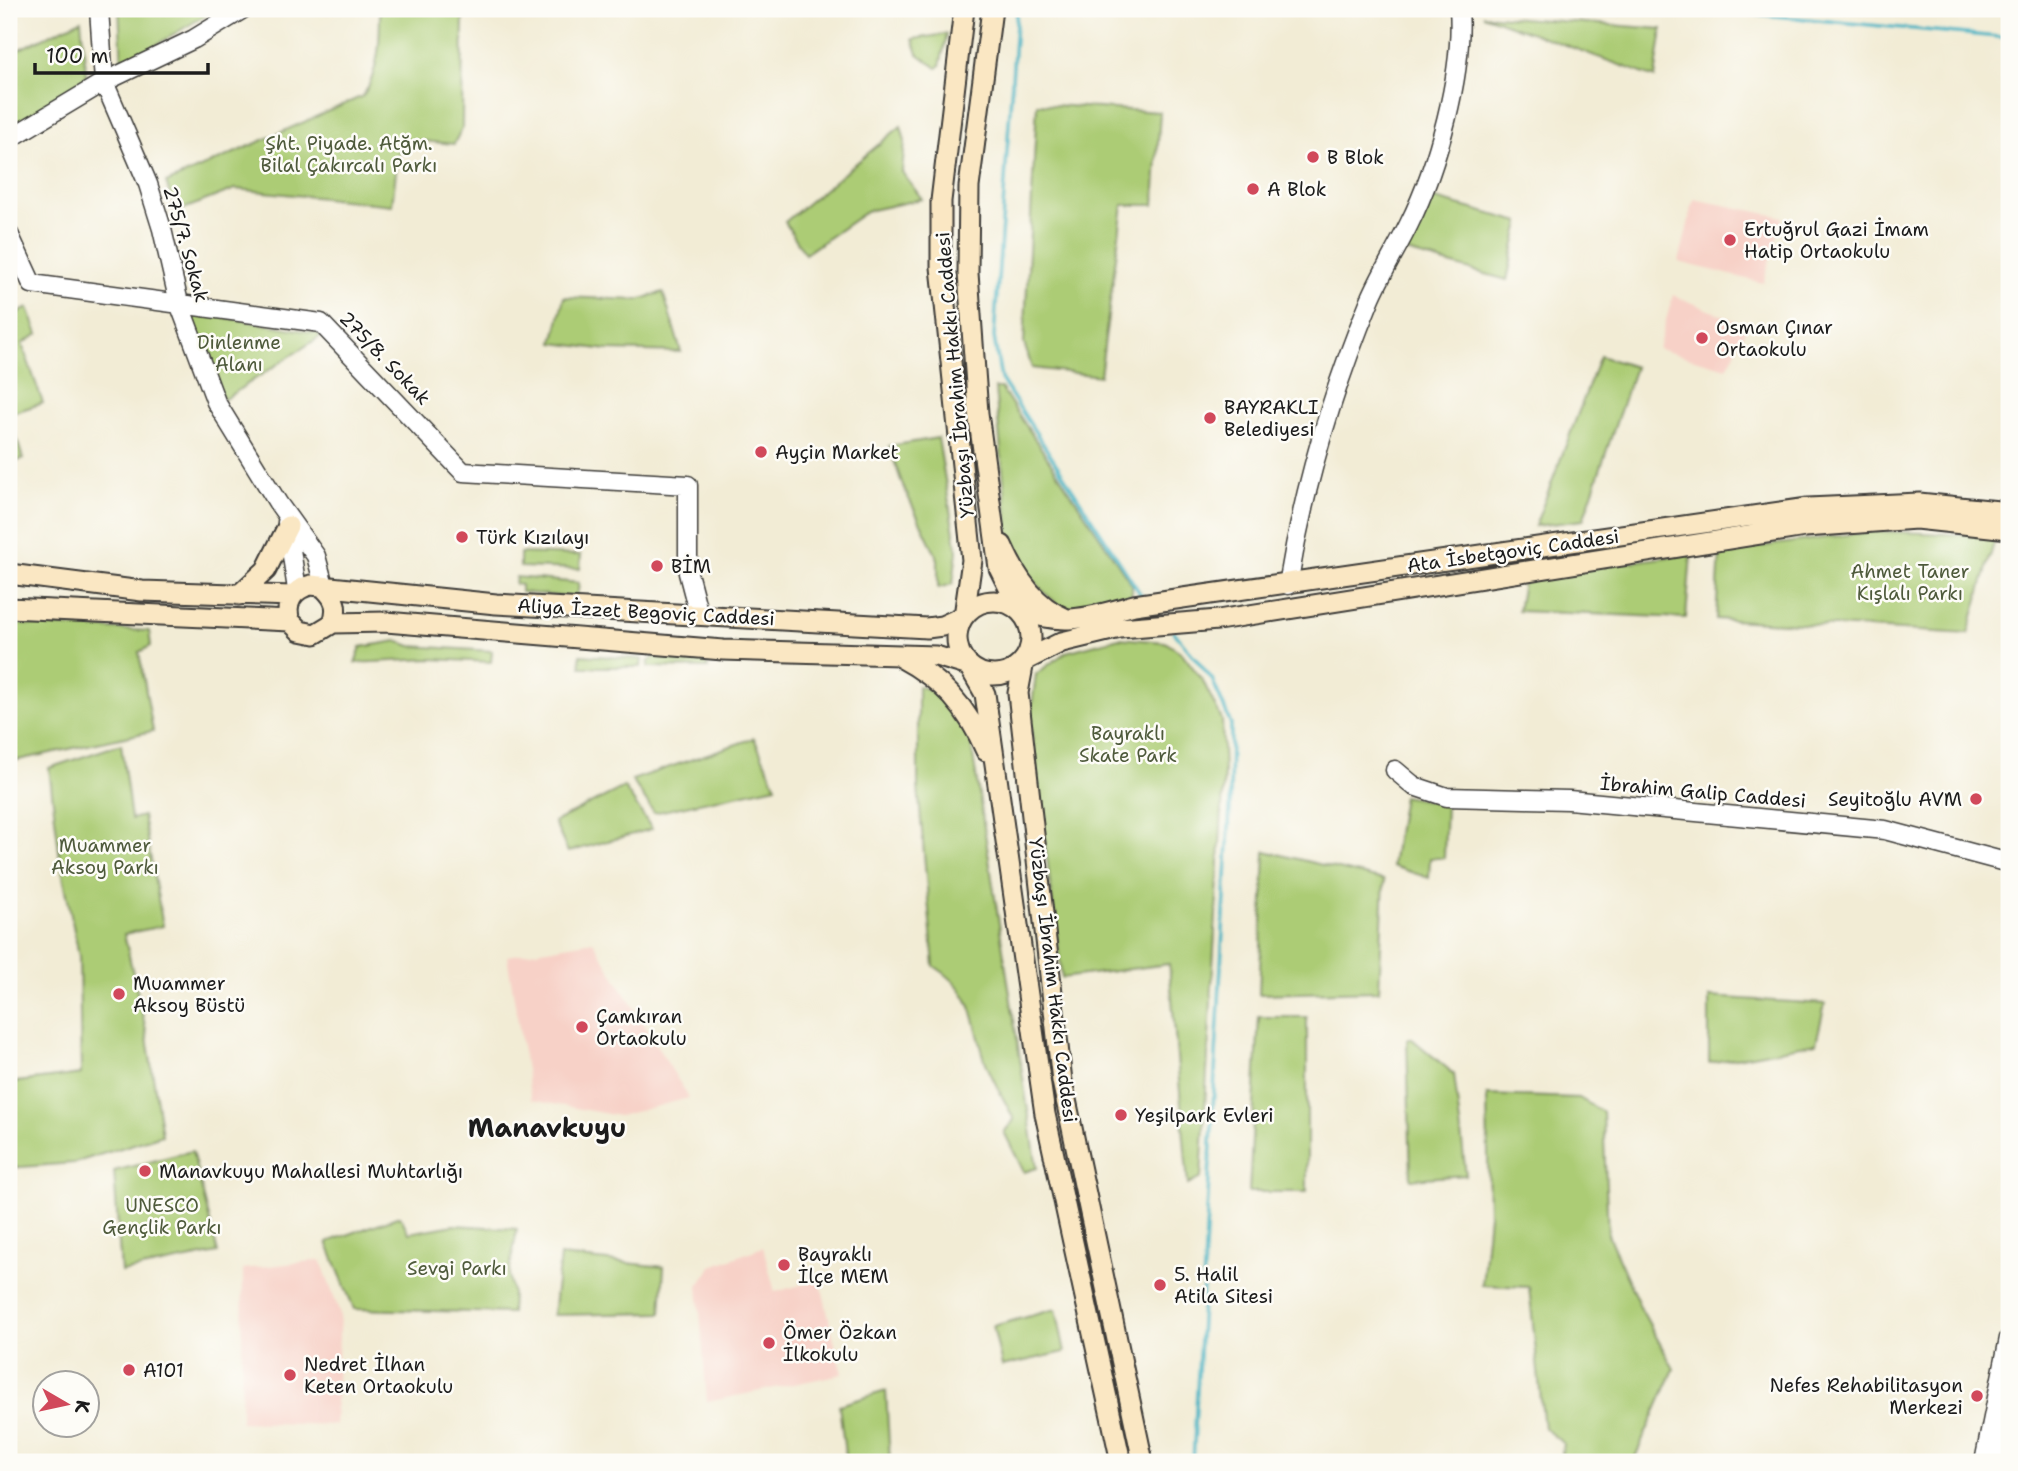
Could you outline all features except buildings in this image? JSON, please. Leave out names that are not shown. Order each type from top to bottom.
[{"type":"main road","name":"Yüzbaşı İbrahim Hakkı Caddesi","points":[[964,9],[941,201],[941,267],[972,560],[964,616]]},
{"type":"main road","name":"Yüzbaşı İbrahim Hakkı Caddesi","points":[[992,9],[969,187],[968,273],[978,413],[993,522],[1002,580],[1020,610]]},
{"type":"main road","name":"Ata İsbetgoviç Caddesi","points":[[1020,610],[1049,620],[1073,620],[1134,605],[1288,585],[1808,508],[1919,503],[2009,512]]},
{"type":"main road","name":"Ata İsbetgoviç Caddesi","points":[[1024,660],[1062,642],[1120,628],[1218,620],[1805,527],[1916,519],[2009,529]]},
{"type":"main road","points":[[239,595],[266,570],[278,552],[287,520]]},
{"type":"main road","points":[[993,522],[1018,577],[1044,605],[1073,620]]},
{"type":"main road","name":"Aliya İzzet Begoviç Caddesi","points":[[9,574],[142,591],[239,595],[294,593],[311,585],[325,589],[496,604],[927,628],[942,626],[964,616]]},
{"type":"main road","points":[[325,589],[334,598],[337,611],[333,623]]},
{"type":"main road","points":[[290,621],[288,608],[294,593]]},
{"type":"main road","points":[[985,602],[1009,603],[1020,610],[1031,629],[1029,651],[1024,660],[1004,674],[992,675],[970,666],[958,647],[959,625],[964,616],[985,602]]},
{"type":"main road","name":"Aliya İzzet Begoviç Caddesi","points":[[9,608],[290,621],[307,634],[322,632],[333,623],[386,622],[723,650],[936,656],[970,666]]},
{"type":"main road","points":[[896,655],[934,678],[957,699],[974,723],[996,777]]},
{"type":"main road","name":"Yüzbaşı İbrahim Hakkı Caddesi","points":[[1024,660],[1018,693],[1062,1081],[1143,1462]]},
{"type":"main road","name":"Yüzbaşı İbrahim Hakkı Caddesi","points":[[970,666],[985,694],[1045,1114],[1121,1462]]},
{"type":"street","name":"275/7. Sokak","points":[[99,9],[104,82],[148,184],[180,303],[216,402],[287,520],[316,556],[325,589]]},
{"type":"street","points":[[9,139],[104,82],[194,39],[243,9]]},
{"type":"street","points":[[1288,585],[1299,517],[1322,430],[1371,298],[1410,222],[1437,156],[1454,75],[1460,32],[1459,9]]},
{"type":"street","name":"275/8. Sokak","points":[[9,234],[32,284],[321,323],[463,472],[688,485],[688,573],[699,615]]},
{"type":"street","points":[[287,520],[294,593]]},
{"type":"street","name":"İbrahim Galip Caddesi","points":[[1395,770],[1414,786],[1447,797],[1570,800],[1885,830],[2009,863]]},
{"type":"street","points":[[1984,1462],[2009,1338]]},
{"type":"street","points":[[2000,1462],[2009,1423]]},
{"type":"shaded area","name":"Ertuğrul Gazi İmam Hatip Ortaokulu","points":[[1694,199],[1783,217],[1763,283],[1679,262]]},
{"type":"shaded area","name":"Osman Çınar Ortaokulu","points":[[1673,295],[1748,326],[1727,368],[1658,349]]},
{"type":"shaded area","name":"Çamkıran Ortaokulu","points":[[593,941],[689,1098],[619,1116],[531,1100],[507,956]]},
{"type":"shaded area","name":"Ömer Özkan İlkokulu","points":[[763,1247],[775,1292],[820,1280],[842,1374],[707,1402],[698,1286],[712,1266]]},
{"type":"shaded area","name":"Nedret İlhan Keten Ortaokulu","points":[[321,1260],[340,1314],[335,1425],[241,1422],[243,1269]]},
{"type":"green space","points":[[119,9],[216,9],[122,65]]},
{"type":"green space","name":"Şht. Piyade. Atğm. Bilal Çakırcalı Parkı","points":[[380,9],[463,9],[462,128],[454,144],[400,139],[392,205],[235,189],[176,212],[166,183],[363,96],[376,65]]},
{"type":"green space","points":[[1483,15],[1662,29],[1655,78]]},
{"type":"green space","points":[[81,20],[87,84],[9,134],[9,54]]},
{"type":"green space","points":[[947,34],[940,66],[937,68],[918,54],[913,39]]},
{"type":"green space","points":[[1037,104],[1160,112],[1154,205],[1123,205],[1100,376],[1032,368],[1024,343]]},
{"type":"green space","points":[[901,126],[905,141],[902,172],[922,199],[867,211],[805,254],[785,222]]},
{"type":"green space","points":[[1428,197],[1520,222],[1507,280],[1403,251]]},
{"type":"green space","points":[[663,292],[681,352],[608,350],[553,343],[564,297],[638,300]]},
{"type":"green space","points":[[28,308],[38,334],[22,344],[43,403],[9,414],[9,317]]},
{"type":"green space","name":"Dinlenme Alanı","points":[[186,311],[324,334],[223,400]]},
{"type":"green space","points":[[1600,356],[1635,367],[1583,520],[1535,526]]},
{"type":"green space","points":[[995,388],[1001,388],[1132,585],[1132,593],[1127,597],[1095,611],[1072,611],[1042,590],[1018,557],[1009,535]]},
{"type":"green space","points":[[9,414],[23,459],[9,464]]},
{"type":"green space","points":[[938,438],[957,551],[953,584],[938,588],[938,559],[903,486],[889,446]]},
{"type":"green space","name":"Ahmet Taner Kışlalı Parkı","points":[[1875,531],[1996,536],[1968,634],[1716,619],[1720,552]]},
{"type":"green space","points":[[520,553],[581,555],[580,569],[520,567]]},
{"type":"green space","points":[[1691,554],[1686,618],[1518,611],[1524,576]]},
{"type":"green space","points":[[516,577],[579,583],[577,598],[521,592],[521,585],[515,584]]},
{"type":"green space","points":[[14,624],[149,631],[151,646],[139,652],[153,731],[9,762],[9,671],[17,669]]},
{"type":"green space","name":"Bayraklı Skate Park","points":[[1119,638],[1165,642],[1182,653],[1203,681],[1222,720],[1224,773],[1201,1178],[1188,1185],[1169,964],[1062,978],[1030,721],[1036,674],[1066,652]]},
{"type":"green space","points":[[397,641],[411,646],[492,651],[491,662],[430,659],[355,663],[361,647]]},
{"type":"green space","points":[[580,655],[642,659],[641,667],[581,667]]},
{"type":"green space","points":[[657,656],[705,657],[708,668],[648,667],[649,661]]},
{"type":"green space","points":[[918,686],[938,694],[945,700],[971,743],[1037,1168],[1024,1172],[1004,1132],[1014,1120],[988,1068],[970,1007],[958,986],[934,966],[918,787]]},
{"type":"green space","points":[[754,738],[776,786],[654,813],[632,780]]},
{"type":"green space","name":"Muammer Aksoy Parkı","points":[[121,744],[131,819],[143,816],[163,926],[124,934],[146,1030],[162,1135],[74,1163],[9,1168],[9,1083],[81,1074],[79,956],[60,859],[49,768]]},
{"type":"green space","points":[[624,787],[652,829],[568,852],[554,822]]},
{"type":"green space","points":[[1403,796],[1446,804],[1444,858],[1430,858],[1429,878],[1392,866]]},
{"type":"green space","points":[[1265,851],[1384,880],[1379,991],[1259,994]]},
{"type":"green space","points":[[1709,997],[1825,1004],[1816,1043],[1709,1063]]},
{"type":"green space","points":[[1259,1017],[1307,1017],[1307,1192],[1249,1192]]},
{"type":"green space","points":[[1411,1038],[1454,1074],[1466,1175],[1411,1179],[1407,1040]]},
{"type":"green space","points":[[1487,1095],[1579,1098],[1603,1112],[1608,1235],[1641,1309],[1674,1369],[1633,1462],[1559,1462],[1564,1444],[1544,1428],[1529,1287],[1482,1285],[1489,1215]]},
{"type":"green space","name":"UNESCO Gençlik Parkı","points":[[192,1151],[218,1253],[121,1272],[114,1171]]},
{"type":"green space","name":"Sevgi Parkı","points":[[400,1216],[409,1233],[454,1225],[517,1229],[509,1275],[512,1292],[511,1313],[354,1309],[327,1242]]},
{"type":"green space","points":[[560,1256],[664,1267],[661,1313],[553,1315]]},
{"type":"green space","points":[[1056,1309],[1065,1352],[1002,1366],[993,1326]]},
{"type":"green space","points":[[886,1391],[890,1462],[846,1462],[839,1405]]},
{"type":"waterway","points":[[1017,9],[994,337],[1001,379],[1143,598]]},
{"type":"waterway","points":[[1700,9],[2009,38]]},
{"type":"waterway","points":[[1174,632],[1212,679],[1231,724],[1230,807],[1193,1462]]},
{"type":"place","name":"B Blok","points":[[1313,157]]},
{"type":"place","name":"A Blok","points":[[1253,189]]},
{"type":"place","name":"Ertuğrul Gazi İmam Hatip Ortaokulu","points":[[1730,240]]},
{"type":"place","name":"Osman Çınar Ortaokulu","points":[[1702,338]]},
{"type":"place","name":"BAYRAKLI Belediyesi","points":[[1210,418]]},
{"type":"place","name":"Ayçin Market","points":[[761,452]]},
{"type":"place","name":"Türk Kızılayı","points":[[462,537]]},
{"type":"place","name":"BİM","points":[[657,566]]},
{"type":"place","name":"Seyitoğlu AVM","points":[[1976,799]]},
{"type":"place","name":"Muammer Aksoy Büstü","points":[[119,994]]},
{"type":"place","name":"Çamkıran Ortaokulu","points":[[582,1027]]},
{"type":"place","name":"Yeşilpark Evleri","points":[[1121,1115]]},
{"type":"place","name":"Manavkuyu Mahallesi Muhtarlığı","points":[[145,1171]]},
{"type":"place","name":"Bayraklı İlçe MEM","points":[[784,1265]]},
{"type":"place","name":"5. Halil Atila Sitesi","points":[[1160,1285]]},
{"type":"place","name":"Ömer Özkan İlkokulu","points":[[769,1343]]},
{"type":"place","name":"A101","points":[[129,1370]]},
{"type":"place","name":"Nedret İlhan Keten Ortaokulu","points":[[290,1375]]},
{"type":"place","name":"Nefes Rehabilitasyon Merkezi","points":[[1977,1396]]},
{"type":"district","name":"Manavkuyu","points":[[547,1127]]}]
